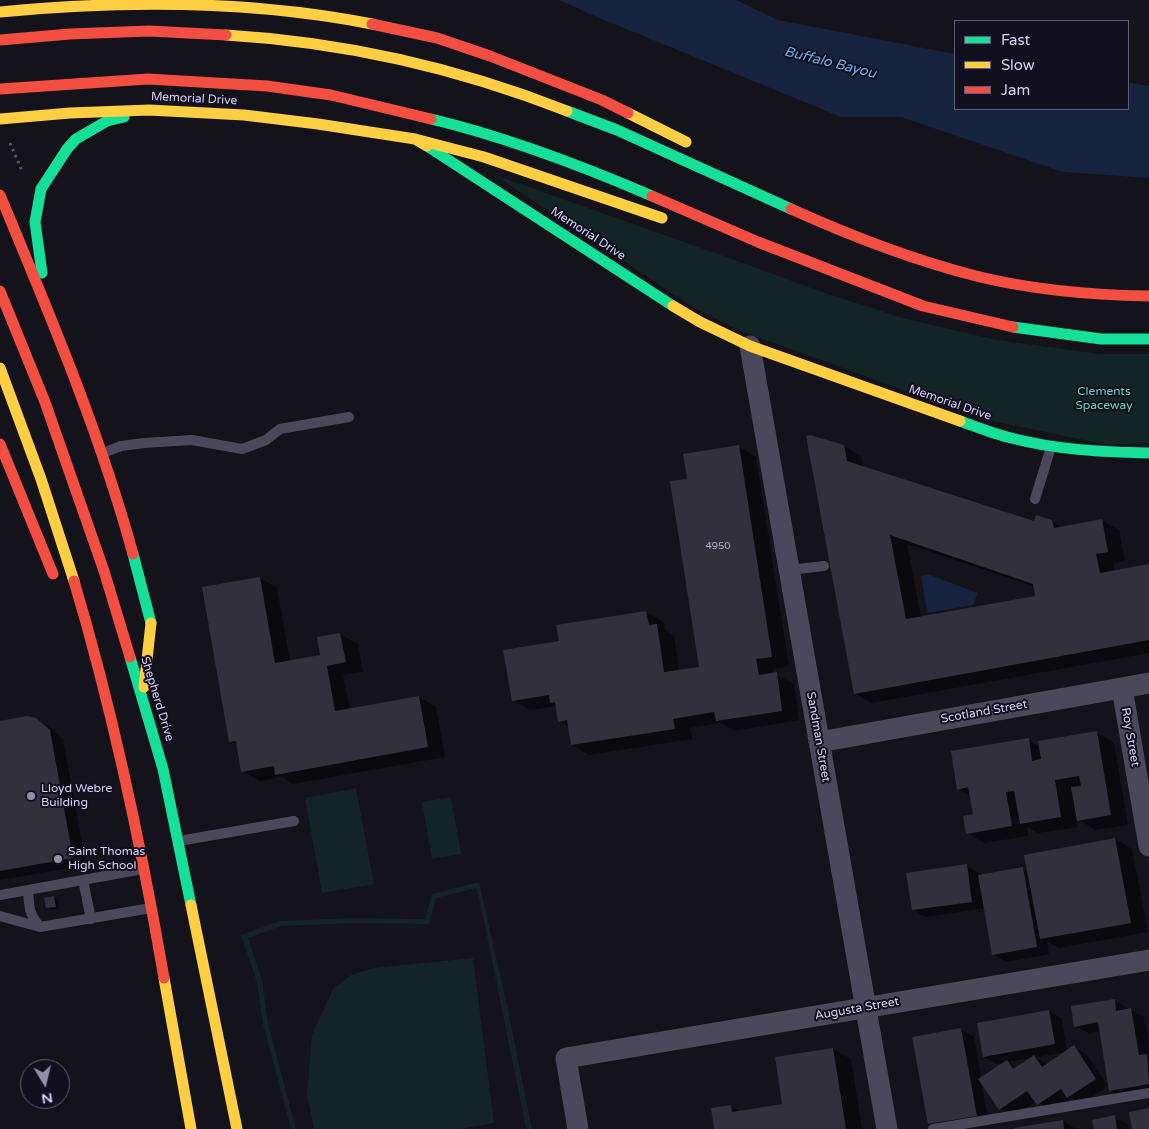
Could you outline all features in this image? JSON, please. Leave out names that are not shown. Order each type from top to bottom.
[{"type":"main road","points":[[0,12],[58,6],[145,3],[238,5],[330,15],[437,38],[490,56],[602,100],[699,148]]},
{"type":"main road","points":[[0,40],[70,34],[149,31],[257,37],[347,48],[453,72],[537,99],[617,130],[821,222],[907,256],[976,276],[1015,284],[1102,295],[1149,296]]},
{"type":"main road","name":"Memorial Drive","points":[[0,90],[148,79],[267,86],[331,95],[445,122],[518,143],[604,176],[758,242],[923,306],[1010,327],[1101,339],[1149,339]]},
{"type":"main road","points":[[48,312],[35,222],[41,189],[67,149],[76,139],[107,121],[149,110]]},
{"type":"main road","name":"Memorial Drive","points":[[0,119],[70,113],[149,110],[244,115],[415,139],[662,299],[700,322],[750,346],[941,415],[1011,438],[1095,452],[1149,452]]},
{"type":"main road","points":[[415,139],[484,157],[668,221]]},
{"type":"main road","points":[[0,195],[48,312],[102,453],[133,554],[151,624],[143,698]]},
{"type":"main road","points":[[795,198],[821,222]]},
{"type":"main road","points":[[705,231],[758,242]]},
{"type":"main road","name":"Shepherd Drive","points":[[0,291],[45,402],[104,571],[163,769],[236,1129]]},
{"type":"main road","points":[[0,368],[42,479],[74,579],[149,870],[151,908],[191,1129]]},
{"type":"main road","points":[[0,444],[55,578]]},
{"type":"main road","points":[[76,629],[107,703]]},
{"type":"main road","points":[[171,877],[188,890]]},
{"type":"street","name":"Sandman Street","points":[[750,346],[887,1129]]},
{"type":"street","name":"Scotland Street","points":[[819,742],[1149,683]]},
{"type":"street","name":"Roy Street","points":[[1122,688],[1149,846]]},
{"type":"street","name":"Augusta Street","points":[[578,1129],[566,1058],[1149,960]]},
{"type":"lane","points":[[102,453],[121,446],[192,440],[242,449],[266,440],[280,430],[349,417]]},
{"type":"lane","points":[[1035,499],[1051,446]]},
{"type":"lane","points":[[789,570],[824,566]]},
{"type":"lane","points":[[179,841],[294,821]]},
{"type":"lane","points":[[0,895],[149,870]]},
{"type":"lane","points":[[83,880],[91,918]]},
{"type":"lane","points":[[28,890],[32,917],[40,927]]},
{"type":"lane","points":[[0,916],[40,927],[151,908]]},
{"type":"lane","points":[[933,1129],[1149,1093]]},
{"type":"path","points":[[4,145],[11,142],[24,176]]},
{"type":"green space","name":"Clements Spaceway","points":[[495,175],[822,292],[906,319],[997,340],[1100,354],[1149,354],[1149,443],[1108,445],[983,419],[741,331],[693,307]]},
{"type":"green space","points":[[356,788],[374,884],[322,893],[305,798]]},
{"type":"green space","points":[[451,797],[461,854],[432,859],[422,802]]},
{"type":"green space","points":[[479,882],[507,1005],[532,1129],[526,1129],[476,888],[436,898],[429,924],[353,923],[281,926],[248,938],[262,980],[268,1024],[296,1129],[291,1129],[263,1024],[257,982],[241,935],[280,921],[352,918],[425,919],[432,894]]},
{"type":"green space","points":[[473,958],[494,1123],[461,1129],[314,1129],[307,1096],[312,1035],[333,989],[351,975],[374,968]]},
{"type":"water","name":"Buffalo Bayou","points":[[559,0],[736,0],[778,20],[954,54],[954,110],[1129,110],[1129,82],[1149,86],[1149,178],[1063,172],[901,117],[841,117]]},
{"type":"water","points":[[928,574],[978,593],[973,605],[927,613],[921,576]]},
{"type":"building","points":[[810,435],[844,445],[847,461],[1034,521],[1036,515],[1052,520],[1054,528],[1102,519],[1108,552],[1096,554],[1100,573],[1149,564],[1149,640],[854,694],[806,436]],"holes":[[[890,535],[1033,584],[1035,596],[906,619]]]},
{"type":"building","points":[[739,445],[772,657],[756,659],[759,675],[777,672],[782,711],[716,721],[714,712],[673,719],[675,729],[571,745],[567,720],[558,722],[555,702],[550,703],[549,695],[512,701],[503,650],[559,641],[556,625],[646,611],[649,625],[657,624],[664,672],[699,667],[670,481],[687,479],[683,454]]},
{"type":"building","points":[[260,577],[275,663],[320,655],[317,637],[340,633],[346,662],[327,666],[335,711],[419,696],[428,747],[275,775],[274,766],[241,772],[236,741],[229,742],[202,587]]},
{"type":"building","name":"Lloyd Webre Building","points":[[27,716],[36,718],[50,730],[73,858],[0,871],[0,721]]},
{"type":"building","points":[[1097,731],[1111,815],[1077,821],[1071,787],[1081,786],[1079,776],[1055,780],[1061,817],[1020,824],[1014,791],[1006,792],[1012,826],[966,834],[963,816],[973,814],[968,787],[957,790],[951,751],[1029,738],[1032,761],[1041,759],[1038,741]]},
{"type":"building","points":[[1115,838],[1131,923],[1040,939],[1024,855]]},
{"type":"building","points":[[967,864],[972,902],[912,910],[906,873]]},
{"type":"building","points":[[1023,867],[1037,947],[992,955],[978,875]]},
{"type":"building","points":[[54,896],[56,907],[46,908],[44,898]]},
{"type":"building","points":[[1115,999],[1116,1011],[1131,1008],[1139,1055],[1147,1054],[1149,1084],[1109,1091],[1098,1022],[1074,1027],[1071,1006]]},
{"type":"building","points":[[1049,1010],[1055,1044],[983,1057],[977,1023]]},
{"type":"building","points":[[961,1028],[977,1116],[928,1124],[912,1037]]},
{"type":"building","points":[[1074,1045],[1096,1079],[1067,1098],[1061,1089],[1037,1105],[1027,1091],[999,1110],[978,1079],[1007,1060],[1013,1069],[1034,1055],[1042,1067]]},
{"type":"building","points":[[833,1048],[846,1129],[714,1129],[711,1108],[731,1105],[732,1112],[782,1104],[775,1057]]},
{"type":"building","points":[[1149,1108],[1149,1129],[1132,1129],[1129,1112]]},
{"type":"building","points":[[1115,1115],[1117,1129],[1094,1129],[1092,1120]]},
{"type":"building","points":[[1063,1120],[1064,1129],[1014,1129],[1014,1128]]},
{"type":"traffic: fast","points":[[567,111],[617,130],[791,209]]},
{"type":"traffic: fast","points":[[42,273],[35,222],[41,189],[67,149],[76,139],[107,121],[124,117]]},
{"type":"traffic: fast","points":[[431,119],[487,134],[543,153],[598,173],[652,196]]},
{"type":"traffic: fast","points":[[427,146],[673,306]]},
{"type":"traffic: fast","points":[[1013,327],[1101,339],[1149,339]]},
{"type":"traffic: fast","points":[[960,421],[1005,436],[1063,448],[1149,453]]},
{"type":"traffic: fast","points":[[133,554],[151,623]]},
{"type":"traffic: fast","points":[[130,657],[163,769],[191,905]]},
{"type":"traffic: slow","points":[[0,12],[93,5],[187,4],[280,10],[372,24]]},
{"type":"traffic: slow","points":[[226,35],[313,44],[399,60],[484,82],[567,111]]},
{"type":"traffic: slow","points":[[0,119],[70,113],[149,110],[244,115],[415,139],[427,146]]},
{"type":"traffic: slow","points":[[628,113],[686,142]]},
{"type":"traffic: slow","points":[[415,139],[484,157],[662,218]]},
{"type":"traffic: slow","points":[[673,306],[700,322],[750,346],[960,421]]},
{"type":"traffic: slow","points":[[0,368],[41,479],[74,581]]},
{"type":"traffic: slow","points":[[144,687],[151,623]]},
{"type":"traffic: slow","points":[[191,905],[237,1129]]},
{"type":"traffic: slow","points":[[164,978],[191,1129]]},
{"type":"traffic: jam","points":[[372,24],[437,38],[490,56],[602,100],[628,113]]},
{"type":"traffic: jam","points":[[0,40],[70,34],[149,31],[226,35]]},
{"type":"traffic: jam","points":[[0,89],[148,79],[267,86],[331,95],[431,119]]},
{"type":"traffic: jam","points":[[0,195],[55,328],[89,417],[120,508],[133,554]]},
{"type":"traffic: jam","points":[[652,196],[758,242],[923,306],[1013,327]]},
{"type":"traffic: jam","points":[[791,209],[882,247],[976,276],[1018,285],[1062,291],[1149,296]]},
{"type":"traffic: jam","points":[[0,291],[45,402],[104,571],[130,657]]},
{"type":"traffic: jam","points":[[0,444],[53,574]]},
{"type":"traffic: jam","points":[[74,581],[114,729],[146,878],[164,978]]},
{"type":"place","name":"Lloyd Webre Building","points":[[31,796]]},
{"type":"place","name":"Saint Thomas High School","points":[[58,859]]}]
